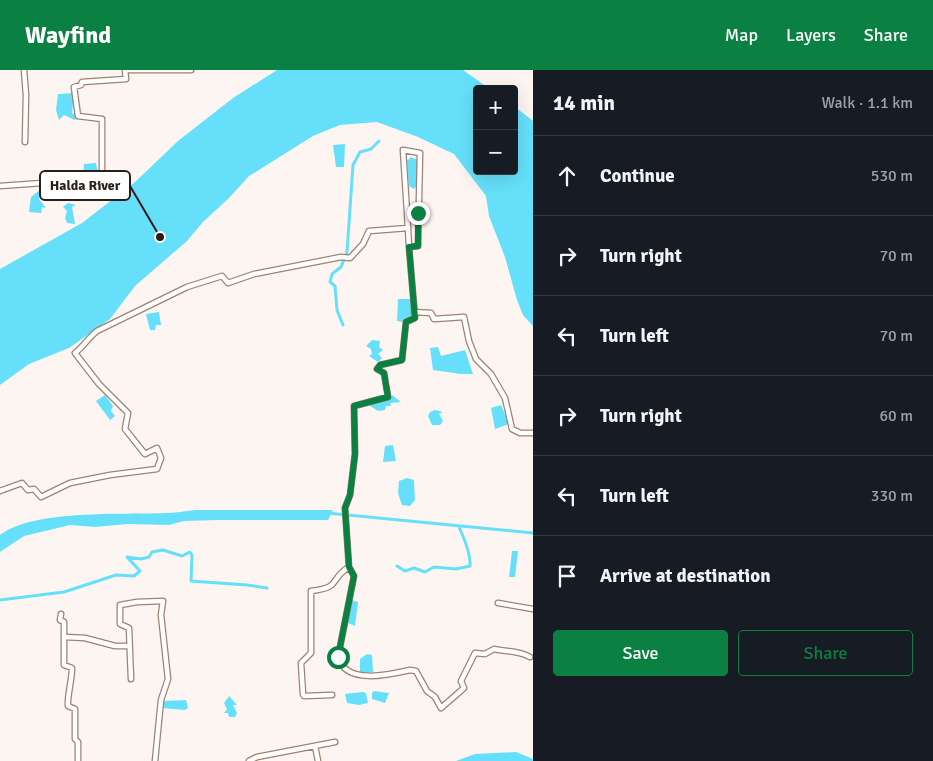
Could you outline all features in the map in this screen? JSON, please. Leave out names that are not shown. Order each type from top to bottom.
[{"type":"street","points":[[24,70],[26,96],[25,142]]},
{"type":"street","points":[[102,182],[102,119],[78,116],[74,87],[81,85],[82,82],[126,79],[125,70],[191,70]]},
{"type":"street","points":[[409,247],[418,246],[420,153],[403,150],[409,247],[415,318],[406,322],[402,360],[380,365],[377,369],[384,373],[388,397],[354,406],[355,454],[350,495],[345,508],[349,567],[354,576],[338,657],[340,667],[348,672],[364,675],[416,671],[427,691],[435,697],[441,708],[464,688],[461,681],[475,653],[485,654],[494,649],[504,652],[514,650],[530,657]]},
{"type":"street","points":[[0,186],[57,182],[126,181]]},
{"type":"street","points":[[0,491],[22,483],[28,490],[34,489],[41,497],[70,483],[110,475],[157,469],[161,458],[157,448],[145,454],[136,444],[124,428],[128,413],[99,384],[75,354],[84,346],[87,339],[97,331],[187,287],[222,276],[228,283],[254,274],[341,257],[350,258],[363,244],[369,231],[408,228]]},
{"type":"street","points":[[414,312],[431,313],[434,319],[464,317],[469,341],[476,359],[491,374],[505,398],[512,430],[520,433],[533,432]]},
{"type":"street","points":[[332,694],[304,696],[301,663],[311,653],[311,591],[335,585],[342,572],[349,567]]},
{"type":"street","points":[[131,680],[128,628],[120,624],[121,604],[163,601],[161,615],[168,678],[161,700],[156,761]]},
{"type":"street","points":[[498,603],[533,609]]},
{"type":"street","points":[[61,614],[60,620],[64,622],[65,637],[64,665],[72,668],[68,706],[75,709],[75,739],[78,742],[78,761]]},
{"type":"street","points":[[65,637],[85,638],[115,646],[130,646]]},
{"type":"street","points":[[249,761],[257,757],[335,742]]},
{"type":"street","points":[[315,746],[318,761]]},
{"type":"water","points":[[277,70],[463,70],[484,85],[473,85],[473,175],[518,175],[518,109],[533,121],[533,326],[523,315],[517,300],[505,257],[489,216],[486,196],[454,154],[418,137],[377,122],[340,125],[313,136],[249,176],[203,222],[187,241],[135,286],[110,319],[69,348],[29,364],[0,385],[0,269],[82,223],[135,182],[178,141],[233,98]]},
{"type":"water","points":[[74,93],[72,113],[77,116],[75,120],[64,115],[59,120],[56,110],[58,94]]},
{"type":"water","points":[[345,144],[344,167],[336,167],[333,145]]},
{"type":"water","points":[[411,157],[418,160],[418,184],[414,189],[409,186],[407,161]]},
{"type":"water","points":[[96,163],[99,170],[98,176],[83,177],[84,164]]},
{"type":"water","points":[[40,190],[44,190],[39,199],[46,208],[42,207],[41,213],[29,212],[31,197]]},
{"type":"water","points":[[68,203],[76,205],[72,207],[75,224],[67,223],[65,218],[67,211],[63,207]]},
{"type":"water","points":[[398,299],[411,299],[412,315],[403,322],[397,321]]},
{"type":"water","points":[[159,312],[161,325],[156,325],[155,330],[150,330],[146,314]]},
{"type":"water","points":[[372,340],[380,341],[379,347],[383,350],[378,354],[382,358],[378,362],[369,356],[372,354],[371,349],[366,346]]},
{"type":"water","points":[[438,347],[441,356],[465,350],[473,374],[433,370],[430,348]]},
{"type":"water","points":[[105,395],[113,406],[111,411],[115,416],[110,420],[96,401]]},
{"type":"water","points":[[392,395],[401,402],[390,403],[391,406],[386,406],[385,410],[378,411],[370,406],[373,402],[390,399]]},
{"type":"water","points":[[501,405],[509,424],[495,429],[491,408]]},
{"type":"water","points":[[435,410],[443,412],[439,414],[443,421],[440,425],[432,425],[428,416],[430,412]]},
{"type":"water","points":[[393,445],[396,461],[383,462],[385,446]]},
{"type":"water","points":[[407,478],[414,480],[415,500],[410,506],[402,505],[398,493],[399,481]]},
{"type":"water","points":[[195,510],[333,510],[328,520],[184,521],[169,525],[127,524],[95,527],[70,525],[24,536],[0,552],[0,535],[15,527],[34,521],[79,515],[169,513]]},
{"type":"water","points":[[512,551],[518,551],[515,577],[509,577]]},
{"type":"water","points":[[351,600],[358,602],[355,626],[346,622]]},
{"type":"water","points":[[367,654],[372,655],[373,672],[360,673],[360,659]]},
{"type":"water","points":[[374,691],[389,693],[385,703],[372,699]]},
{"type":"water","points":[[366,693],[368,703],[359,705],[347,703],[345,694]]},
{"type":"water","points":[[229,696],[237,705],[233,705],[237,713],[235,717],[229,717],[228,713],[224,713],[227,709],[224,703]]},
{"type":"water","points":[[186,700],[188,708],[185,710],[162,708],[163,701]]},
{"type":"water","points":[[516,752],[533,759],[533,761],[456,761],[475,754]]},
{"type":"waterway","points":[[343,325],[337,310],[335,286],[330,282],[332,274],[341,267],[347,252],[353,165],[360,152],[371,149],[379,141]]},
{"type":"waterway","points":[[327,513],[533,533]]},
{"type":"waterway","points":[[397,566],[405,571],[414,568],[425,572],[434,567],[456,569],[470,566],[465,541],[459,527]]},
{"type":"waterway","points":[[0,600],[64,592],[116,575],[134,576],[140,571],[127,557],[141,559],[149,557],[152,552],[163,550],[182,556],[190,552],[192,555],[191,581],[267,588]]},
{"type":"place","name":"Halda River","points":[[160,237]]},
{"type":"route","points":[[338,657],[340,636],[354,576],[349,567],[345,508],[350,495],[355,454],[354,434],[356,418],[354,406],[387,398],[384,373],[377,369],[380,365],[402,360],[405,346],[406,322],[415,318],[409,247],[418,246],[418,213]]}]
